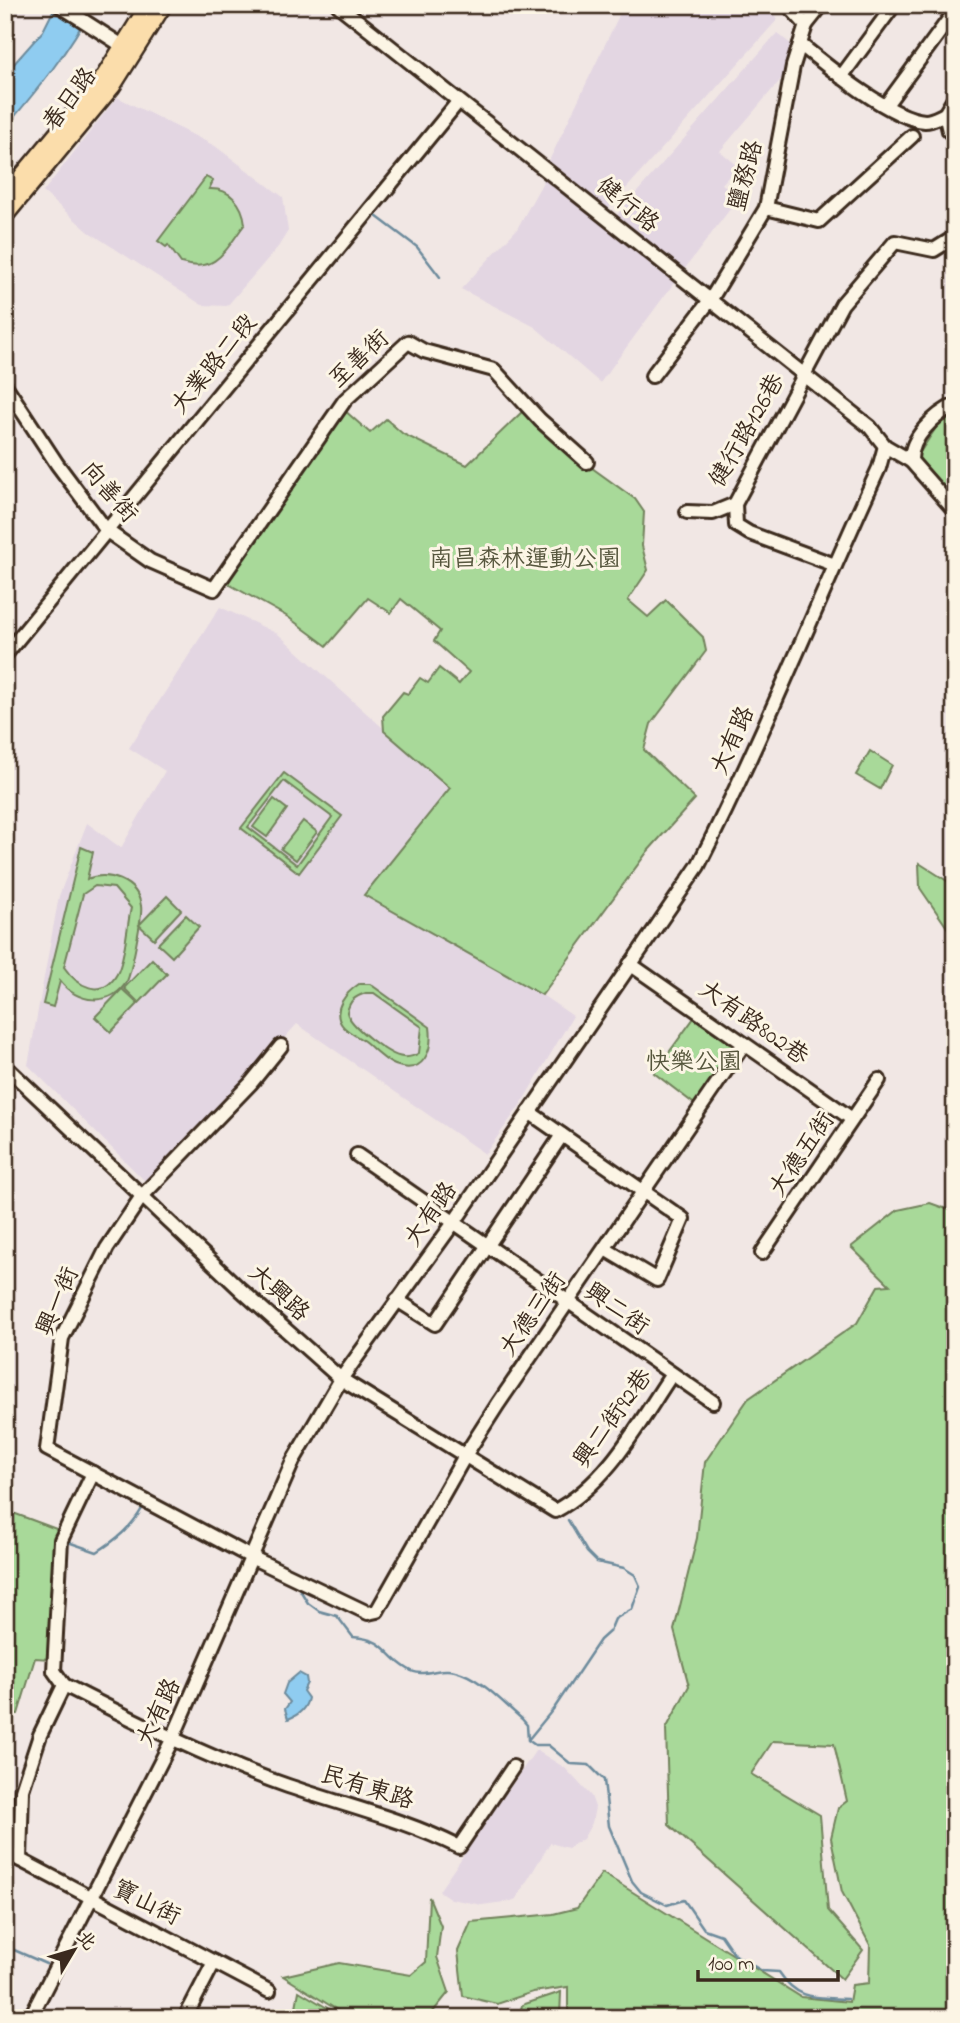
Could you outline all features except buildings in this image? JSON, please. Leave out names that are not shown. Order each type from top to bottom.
[{"type":"main road","name":"春日路","points":[[5,197],[130,50],[149,5]]},
{"type":"main road","name":"春日路","points":[[5,215],[68,142],[163,5]]},
{"type":"street","points":[[59,5],[130,50]]},
{"type":"street","name":"健行路","points":[[338,5],[870,427],[884,446],[911,461],[955,511]]},
{"type":"street","points":[[788,5],[806,25]]},
{"type":"street","name":"鹽務路","points":[[652,376],[711,299],[766,208],[800,44],[806,25],[822,5]]},
{"type":"street","points":[[841,77],[894,5]]},
{"type":"street","points":[[886,105],[955,11]]},
{"type":"street","points":[[800,44],[841,77],[911,119],[931,120],[945,114],[955,97]]},
{"type":"street","name":"大業路二段","points":[[5,654],[458,102]]},
{"type":"street","points":[[945,114],[949,131],[955,136]]},
{"type":"street","points":[[766,208],[819,221],[912,136]]},
{"type":"street","name":"健行路126巷","points":[[687,512],[713,513],[735,505],[842,304],[895,242],[934,250],[955,237]]},
{"type":"street","name":"至善街","points":[[214,589],[251,531],[345,400],[408,342],[424,351],[494,369],[540,421],[587,462]]},
{"type":"street","name":"向善街","points":[[5,385],[57,464],[107,531],[150,561],[214,589]]},
{"type":"street","points":[[911,461],[916,442],[931,421],[955,405]]},
{"type":"street","name":"大有路","points":[[30,2018],[172,1740],[293,1461],[341,1379],[455,1221],[698,866],[728,806],[879,468],[884,446]]},
{"type":"street","points":[[735,505],[736,525],[749,533],[835,565]]},
{"type":"street","name":"大有路802巷","points":[[631,964],[852,1119]]},
{"type":"street","name":"大德三街","points":[[368,1613],[377,1611],[466,1454],[744,1044]]},
{"type":"street","name":"興一街","points":[[281,1046],[251,1083],[142,1196],[101,1259],[62,1338],[47,1449],[253,1558],[368,1613]]},
{"type":"street","name":"大興路","points":[[5,1066],[341,1379],[555,1511]]},
{"type":"street","name":"大德五街","points":[[762,1253],[879,1080]]},
{"type":"street","points":[[529,1112],[683,1219],[657,1280],[605,1250]]},
{"type":"street","points":[[397,1300],[435,1324],[562,1135]]},
{"type":"street","name":"興二街","points":[[357,1155],[489,1244],[569,1303],[713,1402]]},
{"type":"street","name":"興二街92巷","points":[[555,1511],[579,1498],[604,1474],[672,1374]]},
{"type":"street","points":[[93,1473],[61,1540],[54,1671],[64,1685],[172,1740]]},
{"type":"street","points":[[20,1860],[22,1790],[40,1735],[64,1685]]},
{"type":"street","name":"民有東路","points":[[172,1740],[289,1787],[416,1826],[459,1847],[513,1767]]},
{"type":"street","name":"寶山街","points":[[5,1852],[91,1900],[270,1991]]},
{"type":"street","points":[[186,2018],[214,1962]]},
{"type":"shaded area","points":[[624,5],[763,5],[778,19],[606,211],[547,165]]},
{"type":"shaded area","points":[[777,33],[792,45],[783,77],[720,151],[738,166],[722,184],[740,196],[683,271],[616,216]]},
{"type":"shaded area","points":[[117,97],[215,146],[283,197],[288,231],[278,247],[227,306],[202,305],[89,232],[43,192]]},
{"type":"shaded area","points":[[545,178],[674,283],[600,383],[535,327],[461,289],[517,229]]},
{"type":"shaded area","points":[[220,607],[278,634],[450,788],[365,896],[542,995],[573,1016],[521,1104],[485,1154],[297,1024],[223,1105],[145,1181],[28,1065],[59,896],[87,823],[121,848],[165,771],[129,748]]},
{"type":"shaded area","points":[[536,1750],[565,1768],[591,1796],[595,1807],[592,1823],[583,1839],[568,1848],[550,1843],[516,1899],[482,1905],[451,1899],[439,1891]]},
{"type":"green space","points":[[206,177],[213,181],[209,189],[223,191],[234,199],[245,224],[219,257],[212,262],[193,266],[181,263],[168,245],[166,247],[158,241]]},
{"type":"green space","name":"南昌森林運動公園","points":[[343,409],[370,433],[386,419],[403,434],[467,465],[524,410],[563,447],[635,499],[644,512],[642,546],[648,570],[628,600],[648,617],[666,600],[703,637],[706,651],[651,724],[644,750],[695,799],[648,851],[542,995],[364,895],[450,788],[384,731],[383,716],[403,692],[408,694],[420,678],[428,683],[439,668],[459,684],[469,672],[434,641],[440,631],[401,599],[391,613],[368,598],[327,646],[288,617],[225,582]]},
{"type":"green space","points":[[955,412],[955,502],[915,460],[941,420]]},
{"type":"green space","points":[[870,751],[892,765],[880,789],[856,775]]},
{"type":"green space","points":[[284,773],[342,816],[299,873],[241,828]],"holes":[[[284,781],[332,817],[297,865],[248,827]]]},
{"type":"green space","points":[[274,799],[287,809],[267,837],[253,827]]},
{"type":"green space","points":[[303,821],[317,832],[296,860],[281,849]]},
{"type":"green space","points":[[81,847],[93,852],[87,879],[112,877],[128,884],[139,897],[140,920],[131,967],[127,981],[120,990],[103,999],[84,998],[60,981],[53,1007],[43,1004]],"holes":[[[95,886],[114,888],[131,908],[122,960],[111,982],[104,987],[89,987],[75,979],[64,967],[83,894]]]},
{"type":"green space","points":[[919,863],[955,886],[955,939],[920,888]]},
{"type":"green space","points":[[167,896],[181,910],[154,939],[139,925]]},
{"type":"green space","points":[[186,915],[199,927],[172,957],[158,944]]},
{"type":"green space","points":[[152,959],[167,974],[139,1003],[124,988]]},
{"type":"green space","points":[[370,984],[430,1027],[428,1052],[420,1064],[413,1067],[395,1065],[344,1027],[339,1019],[339,1007],[354,987]],"holes":[[[366,993],[374,993],[422,1027],[419,1053],[405,1057],[397,1055],[380,1046],[349,1018],[347,1012],[353,1000]]]},
{"type":"green space","points":[[122,989],[138,1004],[111,1032],[95,1017]]},
{"type":"green space","name":"快樂公園","points":[[694,1018],[736,1048],[697,1106],[654,1073]]},
{"type":"green space","points":[[930,1203],[955,1212],[955,2018],[568,2018],[568,1987],[533,1992],[497,2004],[463,1996],[458,1951],[471,1922],[553,1914],[577,1908],[602,1873],[801,1997],[849,2002],[852,1985],[869,1983],[870,1945],[842,1892],[831,1838],[838,1808],[847,1801],[834,1744],[773,1741],[751,1774],[820,1815],[828,1910],[863,1950],[842,1979],[669,1825],[666,1729],[689,1686],[674,1630],[697,1538],[705,1462],[748,1399],[857,1323],[878,1286],[890,1285],[851,1247],[898,1210]]},
{"type":"green space","points":[[5,1510],[59,1530],[50,1659],[35,1658],[18,1714],[5,1714]]},
{"type":"green space","points":[[429,1897],[441,1926],[437,1957],[449,1992],[428,2018],[350,2018],[283,1976],[339,1963],[411,1975],[426,1962]]},
{"type":"green space","points":[[299,1991],[344,2018],[294,2018]]},
{"type":"green space","points":[[561,1992],[560,2018],[519,2018],[522,2005]]},
{"type":"water","points":[[56,5],[93,5],[64,53],[5,128],[5,74],[43,31]]},
{"type":"water","points":[[299,1673],[306,1677],[307,1683],[303,1691],[308,1698],[301,1711],[288,1719],[285,1709],[290,1702],[283,1694],[287,1683]]},
{"type":"waterway","points":[[376,216],[417,247],[440,277]]},
{"type":"waterway","points":[[68,1542],[97,1552],[123,1532],[143,1507]]},
{"type":"waterway","points":[[528,1740],[555,1707],[600,1640],[610,1631],[615,1619],[632,1609],[640,1586],[635,1575],[624,1568],[597,1562],[587,1552],[568,1520]]},
{"type":"waterway","points":[[297,1585],[308,1603],[319,1611],[337,1616],[353,1637],[379,1644],[400,1664],[414,1672],[449,1670],[464,1674],[491,1691],[522,1719],[527,1725],[528,1740],[535,1745],[548,1745],[571,1764],[589,1765],[604,1780],[609,1826],[632,1881],[641,1892],[667,1905],[684,1900],[704,1929],[721,1935],[734,1954],[762,1971],[779,1972],[801,1993],[847,1999]]},
{"type":"waterway","points":[[5,1946],[46,1964]]}]
